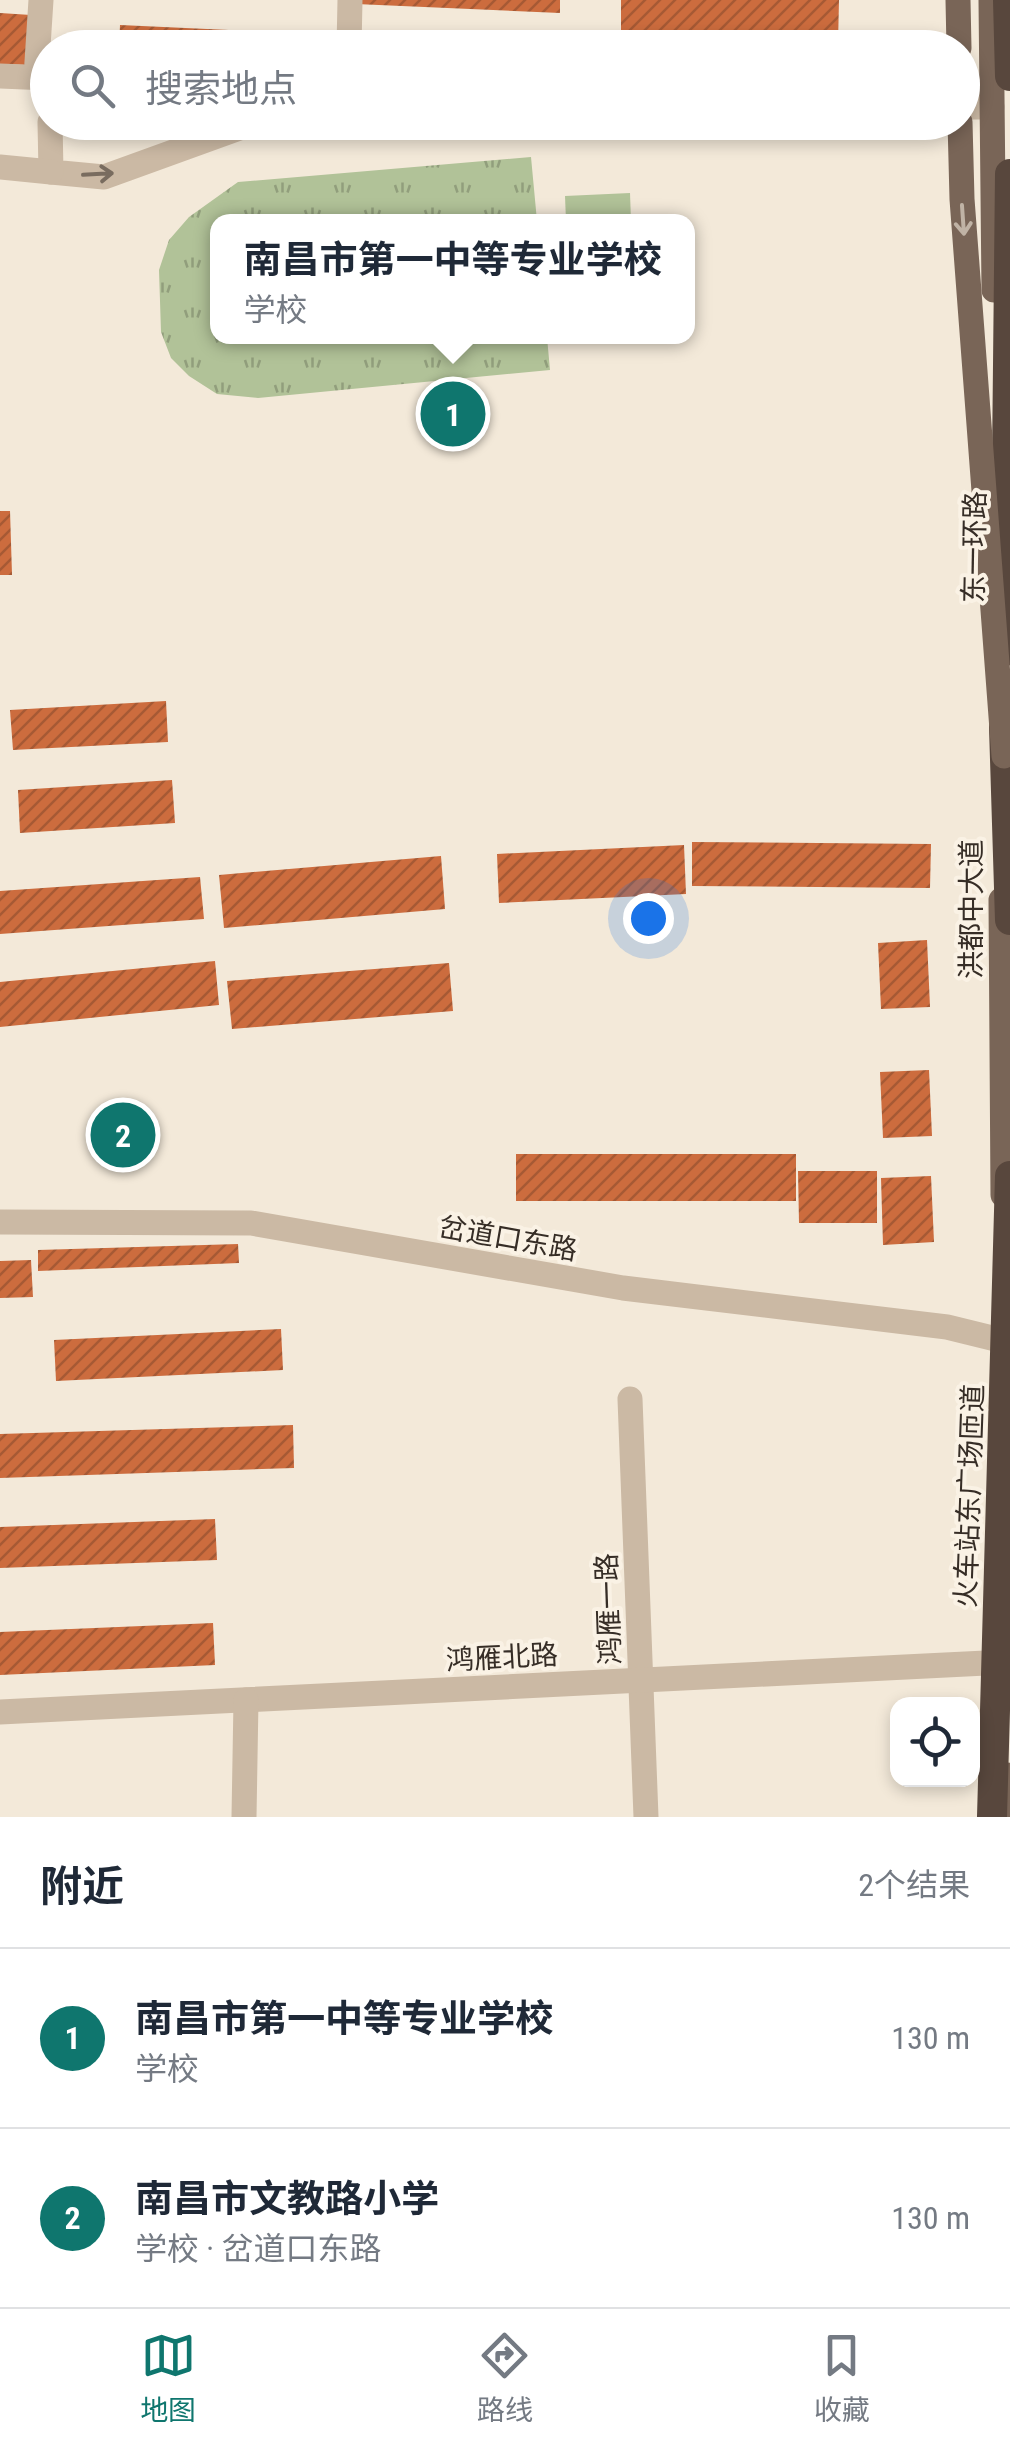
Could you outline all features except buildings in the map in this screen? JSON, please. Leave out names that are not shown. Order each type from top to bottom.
[{"type":"highway","points":[[1008,0],[1010,76]]},
{"type":"highway","name":"东一环路","points":[[1010,174],[1004,756],[1010,920]]},
{"type":"highway","name":"火车站东广场匝道","points":[[992,1817],[1010,1176]]},
{"type":"main road","points":[[958,0],[959,30]]},
{"type":"main road","name":"洪都中大道","points":[[991,0],[1007,1817]]},
{"type":"main road","points":[[960,140],[1004,756]]},
{"type":"street","points":[[40,0],[41,30]]},
{"type":"street","points":[[349,30],[350,0]]},
{"type":"street","points":[[0,76],[30,77]]},
{"type":"street","points":[[980,107],[992,107]]},
{"type":"street","points":[[50,140],[51,172]]},
{"type":"street","points":[[0,167],[104,177],[206,140]]},
{"type":"street","name":"岔道口东路","points":[[0,1222],[251,1222],[624,1288],[947,1327],[1004,1340]]},
{"type":"street","name":"鸿雁一路","points":[[630,1399],[646,1817]]},
{"type":"street","name":"鸿雁北路","points":[[0,1712],[1006,1662]]},
{"type":"street","points":[[244,1817],[246,1700]]},
{"type":"green space","points":[[531,157],[536,214],[210,214],[210,344],[548,344],[550,370],[258,398],[217,394],[189,376],[171,358],[161,332],[159,270],[169,240],[189,217],[238,182]]},
{"type":"green space","points":[[630,193],[631,214],[566,214],[565,196]]},
{"type":"place","name":"南昌市第一中等专业学校","points":[[453,414]]},
{"type":"place","name":"南昌市文教路小学","points":[[123,1135]]}]
